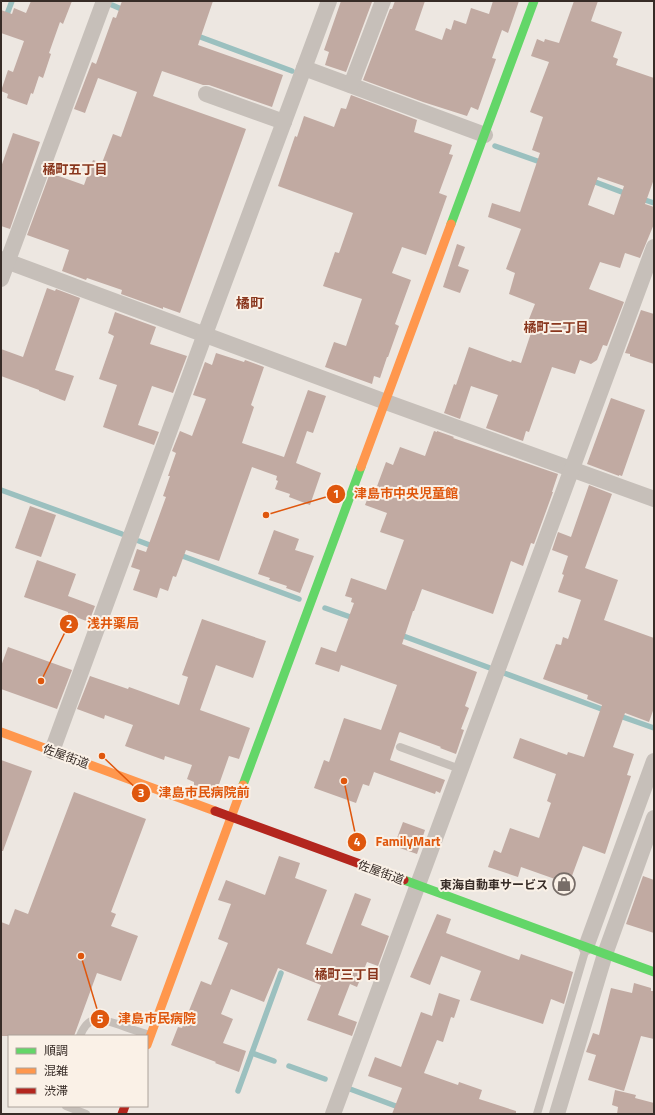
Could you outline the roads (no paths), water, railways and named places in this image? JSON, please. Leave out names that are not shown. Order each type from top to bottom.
[{"type":"street","points":[[1,279],[4,260],[104,1]]},
{"type":"street","points":[[52,751],[205,334],[330,1]]},
{"type":"street","points":[[351,85],[383,1]]},
{"type":"street","points":[[148,1042],[534,1]]},
{"type":"street","points":[[304,68],[485,135]]},
{"type":"street","points":[[206,94],[284,122]]},
{"type":"street","points":[[333,1114],[654,247]]},
{"type":"street","points":[[4,260],[386,402],[654,499]]},
{"type":"street","name":"佐屋街道","points":[[1,732],[654,972]]},
{"type":"street","points":[[586,947],[654,761]]},
{"type":"street","points":[[557,1114],[605,954],[654,818]]},
{"type":"lane","points":[[400,747],[460,769]]},
{"type":"lane","points":[[537,1114],[586,947]]},
{"type":"lane","points":[[80,1035],[84,1027],[92,1021],[101,1019],[150,1035]]},
{"type":"lane","points":[[68,1107],[86,1114]]},
{"type":"waterway","points":[[1,30],[12,1]]},
{"type":"waterway","points":[[112,5],[126,11]]},
{"type":"waterway","points":[[195,35],[292,71]]},
{"type":"waterway","points":[[495,146],[543,163]]},
{"type":"waterway","points":[[590,180],[627,194]]},
{"type":"waterway","points":[[639,198],[654,203]]},
{"type":"waterway","points":[[1,490],[122,534]]},
{"type":"waterway","points":[[139,541],[155,547]]},
{"type":"waterway","points":[[177,554],[299,599]]},
{"type":"waterway","points":[[325,608],[356,619]]},
{"type":"waterway","points":[[398,634],[490,668]]},
{"type":"waterway","points":[[504,673],[607,711]]},
{"type":"waterway","points":[[617,715],[654,728]]},
{"type":"waterway","points":[[238,1091],[281,973]]},
{"type":"waterway","points":[[252,1053],[274,1061]]},
{"type":"waterway","points":[[289,1066],[325,1079]]},
{"type":"waterway","points":[[350,1089],[401,1108]]},
{"type":"place","name":"津島市中央児童館","points":[[266,515]]},
{"type":"place","name":"浅井薬局","points":[[41,681]]},
{"type":"place","name":"津島市民病院前","points":[[102,756]]},
{"type":"place","name":"FamilyMart","points":[[344,781]]},
{"type":"place","name":"東海自動車サービス","points":[[564,884]]},
{"type":"place","name":"津島市民病院","points":[[81,956]]},
{"type":"district","name":"橘町五丁目","points":[[75,169]]},
{"type":"district","name":"橘町","points":[[250,302]]},
{"type":"district","name":"橘町二丁目","points":[[556,327]]},
{"type":"district","name":"橘町三丁目","points":[[347,974]]}]
